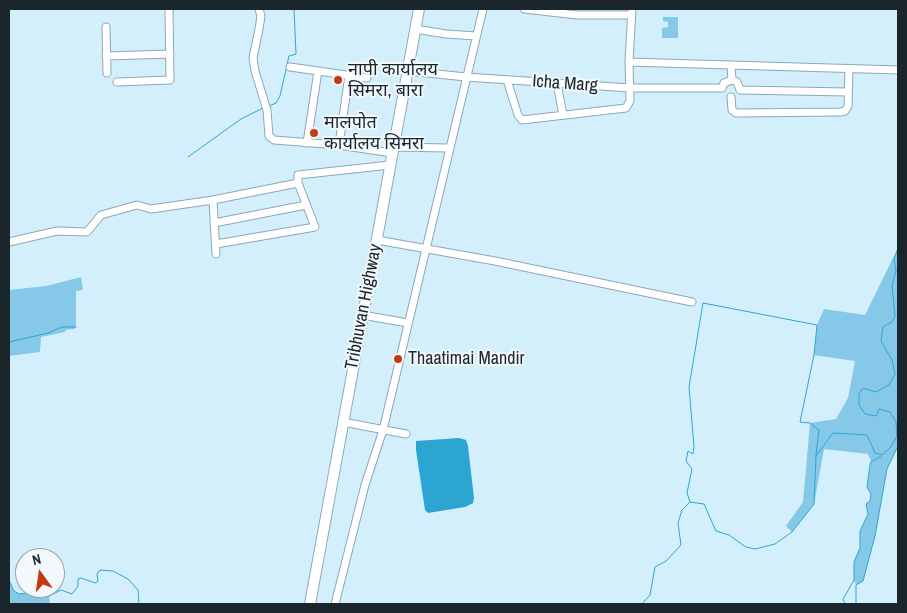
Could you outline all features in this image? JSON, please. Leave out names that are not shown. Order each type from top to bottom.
[{"type":"highway","name":"Tribhuvan Highway","points":[[310,604],[419,9]]},
{"type":"street","points":[[118,82],[170,80],[169,9]]},
{"type":"street","points":[[259,9],[259,29],[253,58],[266,107],[269,136],[274,140],[392,150],[449,148]]},
{"type":"street","points":[[335,604],[365,485],[382,430],[482,9]]},
{"type":"street","points":[[508,80],[520,118],[526,120],[626,108],[630,104],[631,12],[590,12],[577,15],[524,9]]},
{"type":"street","points":[[106,27],[107,73]]},
{"type":"street","points":[[415,29],[476,36]]},
{"type":"street","points":[[106,56],[170,54]]},
{"type":"street","points":[[629,62],[898,70]]},
{"type":"street","points":[[732,65],[732,80]]},
{"type":"street","points":[[290,67],[366,78]]},
{"type":"street","points":[[731,97],[732,110],[736,113],[840,112],[847,109],[849,69]]},
{"type":"street","points":[[307,143],[318,71]]},
{"type":"street","name":"Icha Marg","points":[[408,71],[466,77],[630,88],[722,88]]},
{"type":"street","points":[[339,145],[348,75]]},
{"type":"street","points":[[732,80],[739,84],[740,90],[737,95],[731,97],[725,94],[722,88],[724,83],[732,80]]},
{"type":"street","points":[[557,83],[563,115]]},
{"type":"street","points":[[740,90],[848,92]]},
{"type":"street","points":[[216,244],[315,227],[298,182],[298,175],[390,165]]},
{"type":"street","points":[[9,242],[57,231],[87,232],[101,215],[137,205],[152,209],[213,200],[298,182]]},
{"type":"street","points":[[213,200],[216,254]]},
{"type":"street","points":[[214,223],[306,206]]},
{"type":"street","points":[[377,240],[426,248],[692,302]]},
{"type":"street","points":[[362,315],[408,323]]},
{"type":"street","points":[[343,422],[406,434]]},
{"type":"shaded area","points":[[663,17],[678,17],[678,38],[662,38],[662,28],[668,27],[668,22],[663,21]]},
{"type":"shaded area","points":[[898,248],[898,446],[887,469],[875,536],[863,581],[856,585],[854,580],[854,562],[860,548],[860,531],[868,514],[866,504],[870,501],[871,494],[867,487],[871,462],[868,454],[824,449],[814,504],[792,532],[786,526],[803,502],[810,423],[836,419],[848,398],[855,361],[814,355],[817,325],[824,309],[865,315]]},
{"type":"shaded area","points":[[81,277],[83,290],[76,291],[76,327],[65,332],[41,337],[40,352],[9,356],[9,290],[46,286]]},
{"type":"shaded area","points":[[459,438],[466,440],[468,446],[473,503],[465,507],[428,513],[425,510],[416,441]]},
{"type":"shaded area","points":[[10,582],[15,592],[15,598],[49,598],[50,604],[9,604]]},
{"type":"waterway","points":[[269,106],[276,103],[280,96],[289,56],[296,54],[294,9]]},
{"type":"waterway","points":[[188,157],[241,119],[263,108]]},
{"type":"waterway","points":[[642,604],[650,595],[655,567],[666,561],[681,545],[678,523],[682,510],[690,502],[704,504],[716,531],[729,535],[746,547],[755,549],[775,544],[792,532],[814,504],[816,456],[833,433],[867,435],[875,453],[882,455],[890,448],[897,436],[896,422],[890,412],[879,409],[876,416],[865,414],[859,405],[859,394],[863,388],[876,392],[889,385],[895,374],[892,360],[881,341],[883,327],[892,322],[895,316],[892,285],[896,271],[894,259],[898,248]]},
{"type":"waterway","points":[[690,502],[687,493],[692,469],[686,461],[688,451],[693,454],[694,447],[689,387],[703,303],[817,325],[814,355],[800,422],[810,423],[819,430],[816,455]]},
{"type":"waterway","points":[[9,342],[48,333],[62,327],[76,327]]},
{"type":"waterway","points":[[856,604],[856,585],[863,581],[875,536],[887,469],[898,446]]},
{"type":"waterway","points":[[845,604],[843,599],[854,580],[854,562],[860,548],[860,531],[868,514],[866,504],[870,501],[871,494],[867,487],[870,465],[871,462],[881,456]]},
{"type":"waterway","points":[[9,582],[14,591],[19,594],[36,592],[41,596],[49,596],[61,590],[72,594],[78,586],[78,579],[81,578],[95,583],[98,581],[97,574],[100,570],[113,571],[128,579],[138,590],[139,604]]},
{"type":"place","name":"नापी कार्यालय सिमरा, बारा","points":[[338,80]]},
{"type":"place","name":"मालपोत कार्यालय सिमरा","points":[[314,133]]},
{"type":"place","name":"Thaatimai Mandir","points":[[398,359]]}]
